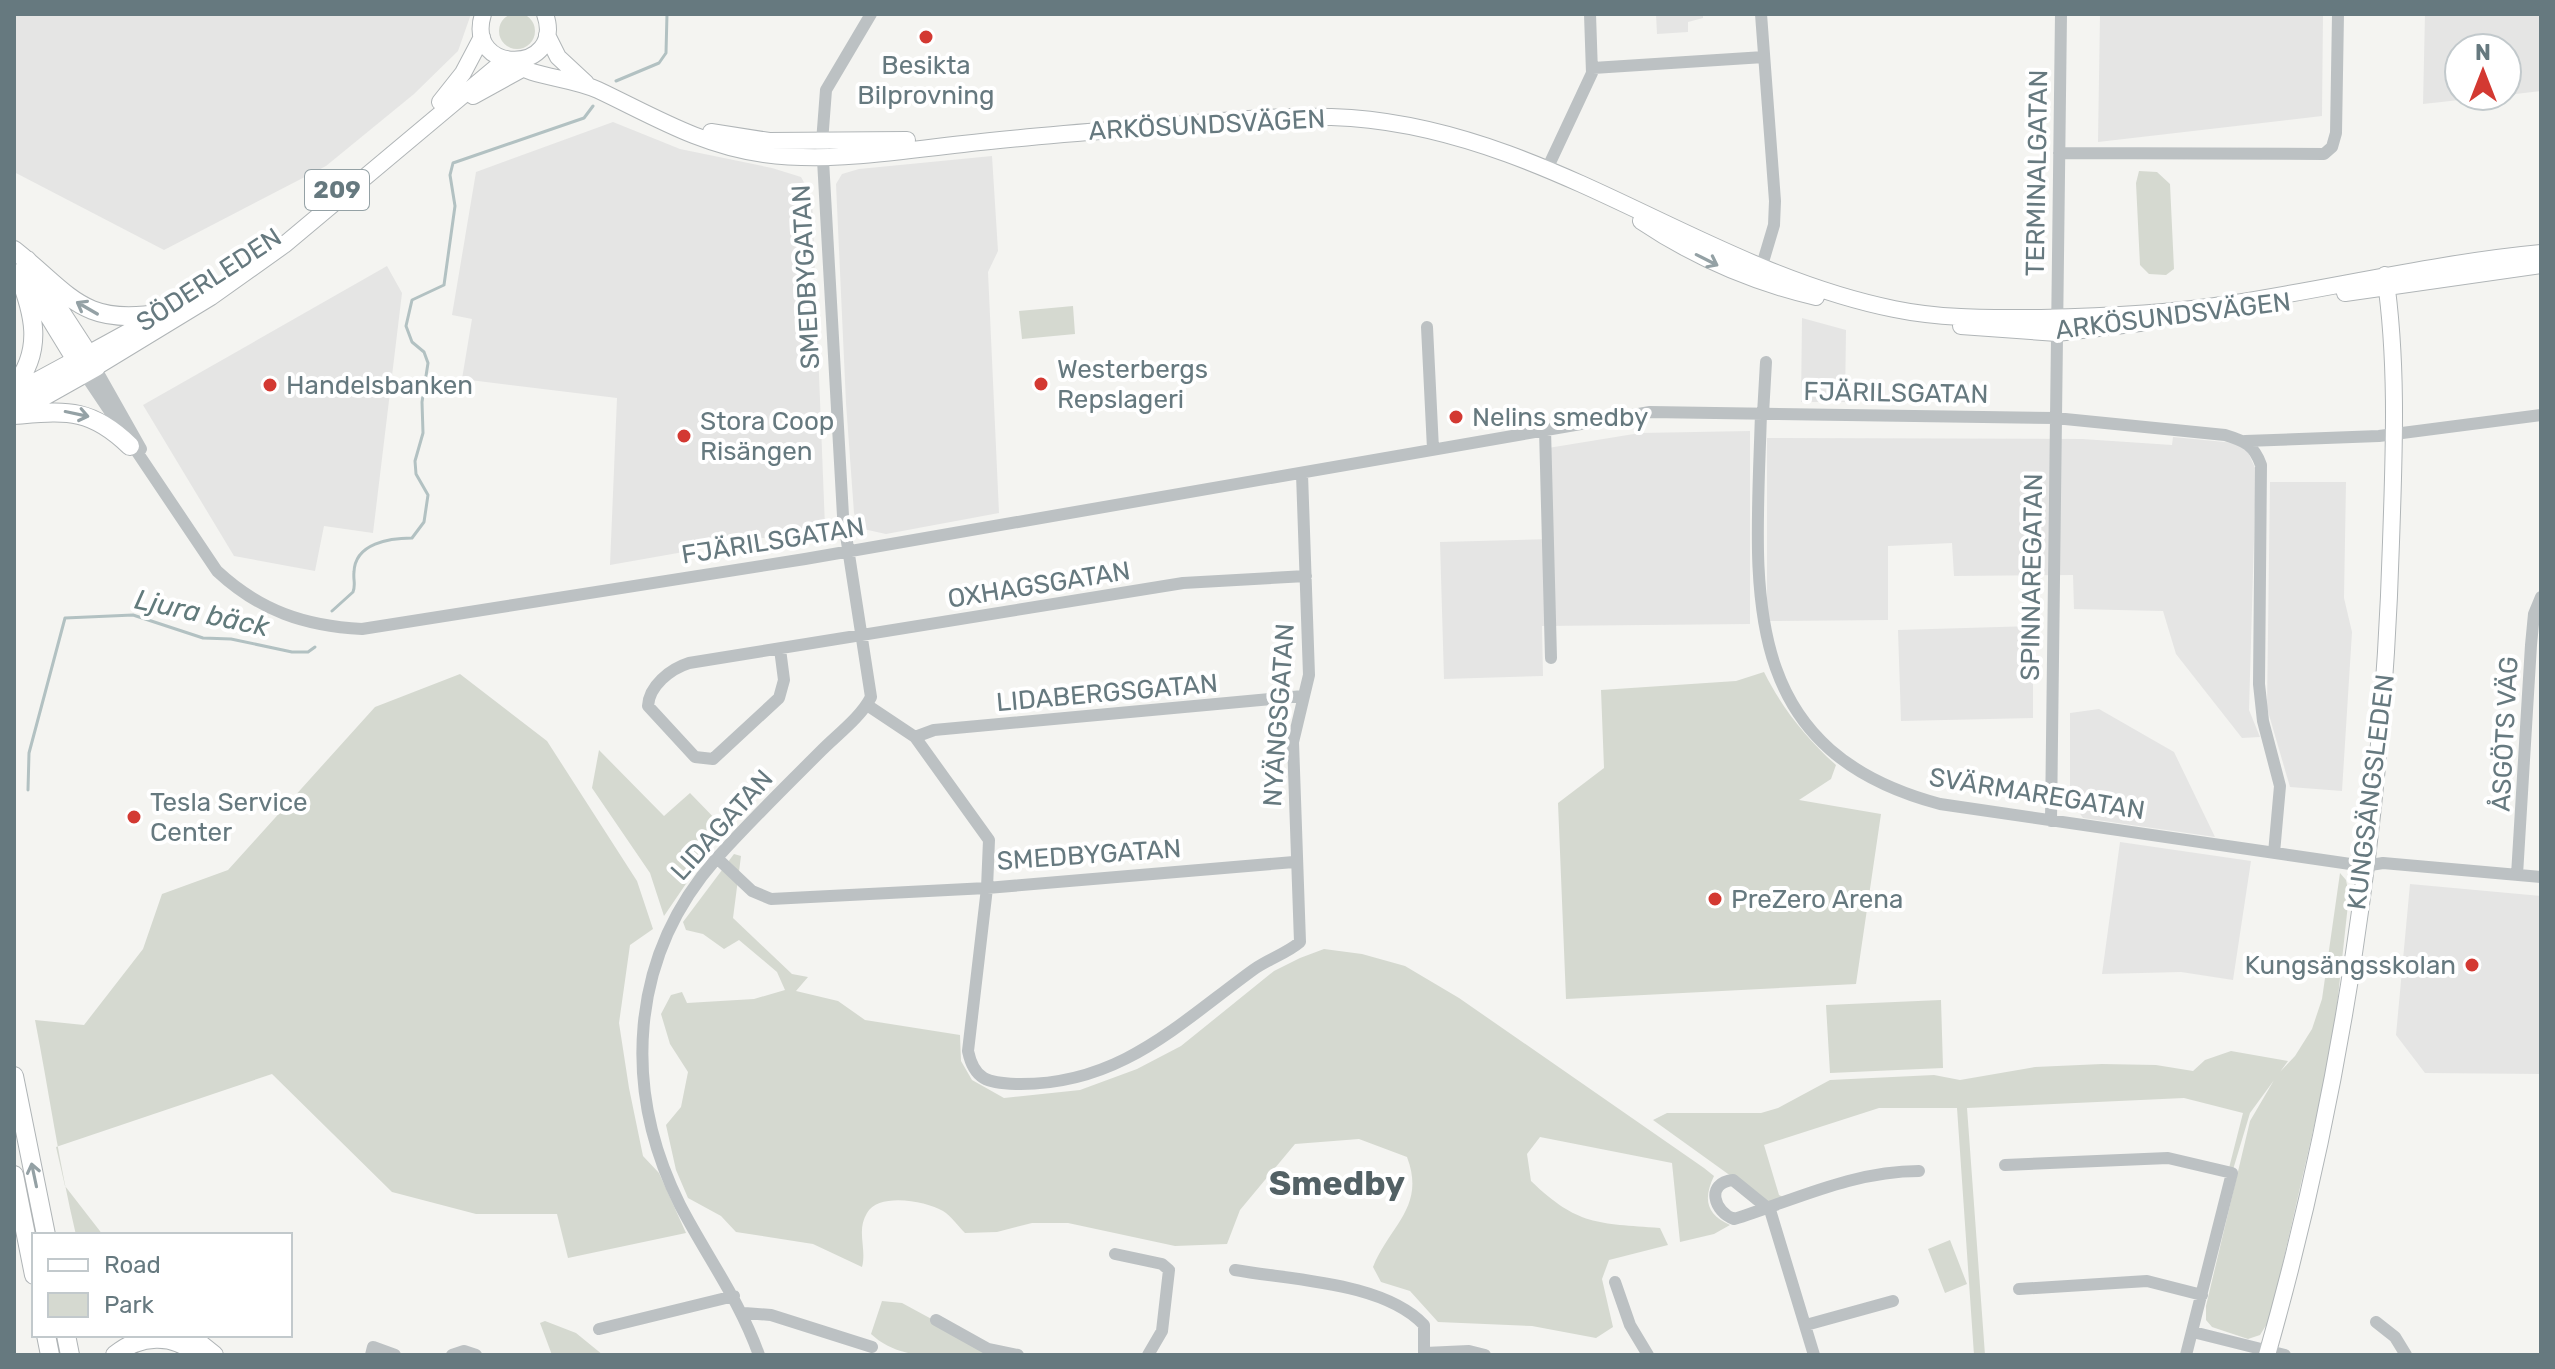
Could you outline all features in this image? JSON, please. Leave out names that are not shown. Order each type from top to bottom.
[{"type":"highway","points":[[18,263],[98,314],[118,318],[162,313]]},
{"type":"highway","points":[[18,263],[86,364]]},
{"type":"highway","points":[[14,387],[26,371],[35,336],[34,316],[18,263]]},
{"type":"highway","name":"SÖDERLEDEN","points":[[14,394],[86,364]]},
{"type":"highway","name":"SÖDERLEDEN","points":[[14,414],[86,364]]},
{"type":"highway","points":[[14,414],[76,412],[104,424],[130,446]]},
{"type":"highway","points":[[14,1076],[46,1233]]},
{"type":"highway","points":[[14,1175],[32,1265]]},
{"type":"highway","points":[[40,1205],[53,1233]]},
{"type":"highway","points":[[192,1337],[214,1355]]},
{"type":"highway","points":[[115,1355],[138,1340],[151,1338],[185,1345],[197,1355]]},
{"type":"main road","points":[[483,14],[482,37],[493,53],[512,63]]},
{"type":"main road","name":"SÖDERLEDEN","points":[[86,364],[259,264],[407,145],[469,86],[512,63],[530,58],[541,48],[549,23]]},
{"type":"main road","name":"ARKÖSUNDSVÄGEN","points":[[549,23],[558,57],[590,86]]},
{"type":"main road","name":"SÖDERLEDEN","points":[[86,364],[162,313],[205,289],[270,243],[399,139],[452,88],[472,59],[482,37]]},
{"type":"main road","name":"ARKÖSUNDSVÄGEN","points":[[512,63],[590,86],[646,114],[743,138],[822,150],[1271,118],[1350,118],[1464,138],[1548,167],[1593,189],[1687,250],[1759,275],[1927,321],[1994,331],[2386,281],[2541,265]]},
{"type":"main road","name":"ARKÖSUNDSVÄGEN","points":[[2386,281],[2541,253]]},
{"type":"main road","name":"KUNGSÄNGSLEDEN","points":[[2274,1353],[2332,1080],[2364,866],[2386,664],[2393,435],[2392,349],[2386,281]]},
{"type":"street","points":[[822,150],[826,90],[871,14]]},
{"type":"street","points":[[1548,167],[1588,88],[1593,68],[1590,14]]},
{"type":"street","points":[[1759,275],[1774,225],[1775,201],[1761,14]]},
{"type":"street","name":"TERMINALGATAN","points":[[2057,325],[2061,14]]},
{"type":"street","points":[[2059,153],[2324,154],[2332,147],[2336,133],[2338,14]]},
{"type":"street","points":[[1593,68],[1764,57]]},
{"type":"street","name":"SMEDBYGATAN","points":[[822,150],[843,516],[872,687],[867,705],[915,737],[989,840],[987,888],[1294,862]]},
{"type":"street","name":"SPINNAREGATAN","points":[[2051,821],[2057,325]]},
{"type":"street","points":[[1427,327],[1433,449]]},
{"type":"street","name":"SVÄRMAREGATAN","points":[[1766,362],[1762,414],[1763,630],[1773,665],[1796,710],[1824,745],[1857,771],[1899,793],[1940,804],[2364,866],[2383,863],[2541,877]]},
{"type":"street","name":"FJÄRILSGATAN","points":[[86,364],[130,446],[217,571],[237,590],[281,614],[336,628],[362,629],[848,551],[1650,412],[2055,418],[2225,435],[2245,441],[2393,435],[2541,415]]},
{"type":"street","name":"FJÄRILSGATAN","points":[[86,364],[169,501]]},
{"type":"street","points":[[1545,429],[1551,658]]},
{"type":"street","points":[[2245,441],[2256,450],[2261,465],[2259,684],[2263,721],[2280,786],[2274,853]]},
{"type":"street","name":"NYÄNGSGATAN","points":[[1294,862],[1293,742],[1309,675],[1302,474]]},
{"type":"street","name":"OXHAGSGATAN","points":[[780,649],[784,680],[779,698],[713,759],[695,757],[648,706],[649,694],[677,667],[780,649],[1183,583],[1306,576]]},
{"type":"street","name":"ÅSGÖTS VÄG","points":[[2517,875],[2531,645],[2534,614],[2541,597]]},
{"type":"street","name":"LIDABERGSGATAN","points":[[915,737],[934,730],[1303,696]]},
{"type":"street","name":"LIDAGATAN","points":[[759,1355],[744,1313],[680,1204],[662,1163],[643,1091],[641,1021],[676,911],[717,858],[867,705]]},
{"type":"street","points":[[717,858],[752,891],[771,899],[987,888],[968,1051],[978,1076],[990,1083],[1038,1084],[1107,1069],[1158,1044],[1255,968],[1292,949],[1300,942],[1298,867],[1294,862]]},
{"type":"street","points":[[2005,1165],[2168,1158],[2232,1173],[2186,1355]]},
{"type":"street","points":[[1814,1355],[1770,1210],[1787,1199],[1875,1173],[1919,1171]]},
{"type":"street","points":[[1115,1254],[1162,1264],[1169,1270],[1162,1331],[1148,1355]]},
{"type":"street","points":[[1235,1270],[1346,1288],[1392,1303],[1424,1325],[1424,1354],[1469,1351],[1485,1355]]},
{"type":"street","points":[[2019,1289],[2147,1281],[2202,1295]]},
{"type":"street","points":[[1615,1282],[1630,1325],[1648,1355]]},
{"type":"street","points":[[599,1329],[734,1296]]},
{"type":"street","points":[[1806,1325],[1893,1301]]},
{"type":"street","points":[[744,1313],[771,1315],[872,1347]]},
{"type":"street","points":[[936,1320],[988,1349],[1018,1355]]},
{"type":"street","points":[[2376,1322],[2395,1337],[2406,1355]]},
{"type":"street","name":"KUNGSÄNGSLEDEN","points":[[2193,1332],[2274,1353]]},
{"type":"street","points":[[371,1355],[373,1347],[395,1355]]},
{"type":"street","points":[[452,1355],[464,1351],[476,1355]]},
{"type":"shaded area","points":[[14,14],[471,14],[458,51],[414,94],[326,166],[164,250],[14,172]]},
{"type":"shaded area","points":[[1656,14],[1703,14],[1703,18],[1688,22],[1688,32],[1657,34]]},
{"type":"shaded area","points":[[2100,14],[2323,14],[2322,116],[2098,142]]},
{"type":"shaded area","points":[[2425,14],[2541,14],[2541,91],[2523,93],[2523,32],[2443,32],[2443,102],[2423,104]]},
{"type":"shaded area","points":[[613,122],[680,149],[801,177],[812,197],[825,527],[610,565],[617,398],[462,379],[472,319],[452,315],[476,172]]},
{"type":"shaded area","points":[[992,156],[998,251],[988,272],[999,513],[886,534],[859,528],[854,513],[846,403],[836,184],[842,174],[859,169]]},
{"type":"shaded area","points":[[387,266],[402,293],[373,533],[324,526],[315,571],[234,556],[143,405]]},
{"type":"shaded area","points":[[1802,318],[1846,330],[1845,402],[1801,402]]},
{"type":"shaded area","points":[[1750,431],[1750,624],[1542,626],[1543,676],[1444,679],[1440,542],[1552,539],[1548,448],[1640,433]]},
{"type":"shaded area","points":[[2173,437],[2235,443],[2247,450],[2256,470],[2249,710],[2260,737],[2242,738],[2176,654],[2163,611],[2074,609],[2073,575],[1954,576],[1952,543],[1888,546],[1888,620],[1767,621],[1767,438],[2082,439],[2172,445]]},
{"type":"shaded area","points":[[2270,482],[2346,482],[2344,598],[2352,632],[2342,791],[2290,787],[2267,708]]},
{"type":"shaded area","points":[[2033,626],[2033,718],[1901,721],[1898,630]]},
{"type":"shaded area","points":[[2099,709],[2174,752],[2215,837],[2083,818],[2070,799],[2070,713]]},
{"type":"shaded area","points":[[2120,842],[2251,861],[2233,980],[2181,972],[2102,974]]},
{"type":"shaded area","name":"Kungsängsskolan","points":[[2410,884],[2541,896],[2541,1074],[2425,1073],[2396,1035]]},
{"type":"green space","points":[[517,13],[530,18],[535,31],[530,44],[517,49],[504,44],[499,31],[504,18]]},
{"type":"green space","points":[[2139,171],[2157,172],[2170,184],[2174,269],[2166,275],[2149,274],[2140,265],[2136,183]]},
{"type":"green space","points":[[1073,306],[1075,334],[1022,339],[1019,311]]},
{"type":"green space","name":"PreZero Arena","points":[[1764,672],[1796,722],[1836,765],[1831,779],[1799,800],[1881,814],[1856,984],[1566,999],[1558,803],[1604,768],[1601,690],[1736,681]]},
{"type":"green space","points":[[460,674],[547,741],[637,881],[653,929],[630,945],[619,1023],[643,1156],[659,1173],[686,1233],[568,1258],[557,1214],[476,1214],[392,1192],[272,1074],[58,1146],[35,1020],[84,1025],[143,949],[162,894],[228,870],[375,707]]},
{"type":"green space","points":[[599,750],[664,816],[690,793],[724,828],[664,916],[650,873],[592,788]]},
{"type":"green space","points":[[734,854],[741,856],[733,918],[792,974],[808,977],[796,991],[838,1001],[865,1020],[960,1035],[961,1061],[972,1080],[1004,1098],[1080,1090],[1137,1069],[1181,1046],[1274,971],[1324,949],[1362,954],[1405,966],[1459,998],[1704,1168],[1714,1176],[1708,1192],[1711,1211],[1730,1225],[1714,1234],[1680,1242],[1672,1163],[1540,1137],[1527,1154],[1531,1181],[1547,1196],[1590,1220],[1660,1228],[1668,1245],[1609,1260],[1602,1279],[1613,1327],[1596,1338],[1532,1326],[1438,1322],[1410,1291],[1381,1282],[1373,1267],[1404,1215],[1412,1189],[1412,1174],[1407,1157],[1359,1139],[1295,1144],[1240,1210],[1227,1244],[1175,1246],[1068,1223],[1032,1223],[997,1232],[965,1233],[943,1211],[903,1200],[882,1202],[867,1213],[862,1226],[862,1267],[813,1244],[736,1232],[721,1216],[688,1198],[676,1170],[666,1125],[681,1107],[688,1072],[670,1044],[661,1014],[671,995],[682,992],[687,1003],[754,999],[785,990],[777,972],[739,940],[724,949],[703,934],[686,930],[683,922]]},
{"type":"green space","points":[[2340,873],[2346,880],[2349,895],[2333,1043],[2270,1319],[2260,1335],[2248,1339],[2212,1327],[2206,1320],[2206,1306],[2250,1121],[2277,1075],[2295,1056],[2312,1029],[2322,999]]},
{"type":"green space","points":[[1941,1000],[1943,1068],[1830,1073],[1826,1005]]},
{"type":"green space","points":[[2231,1051],[2288,1061],[2250,1113],[2232,1173],[2228,1172],[2243,1113],[2184,1098],[1967,1108],[1985,1355],[1974,1355],[1957,1108],[1879,1108],[1764,1145],[1779,1195],[1787,1199],[1770,1210],[1742,1184],[1653,1120],[1667,1113],[1761,1113],[1778,1108],[1830,1080],[1934,1075],[1960,1080],[2035,1067],[2102,1064],[2156,1065],[2193,1071],[2205,1060]]},
{"type":"green space","points":[[66,1187],[101,1233],[76,1233]]},
{"type":"green space","points":[[1950,1240],[1967,1284],[1945,1293],[1928,1249]]},
{"type":"green space","points":[[882,1301],[902,1303],[998,1355],[931,1356],[884,1344],[871,1334]]},
{"type":"green space","points":[[545,1321],[576,1333],[603,1355],[552,1355],[540,1323]]},
{"type":"waterway","name":"Ljura bäck","points":[[616,81],[659,63],[666,53],[667,14]]},
{"type":"waterway","name":"Ljura bäck","points":[[332,611],[353,592],[354,572],[360,554],[384,541],[412,538],[424,522],[428,495],[416,474],[415,461],[423,433],[422,402],[428,363],[424,352],[412,342],[406,326],[412,300],[444,285],[455,206],[450,175],[453,163],[584,118],[593,106]]},
{"type":"waterway","name":"Ljura bäck","points":[[28,790],[29,753],[65,618],[133,615],[203,638],[231,639],[292,652],[308,652],[315,647]]},
{"type":"place","name":"Besikta Bilprovning","points":[[926,37]]},
{"type":"place","name":"Westerbergs Repslageri","points":[[1041,384]]},
{"type":"place","name":"Handelsbanken","points":[[270,385]]},
{"type":"place","name":"Nelins smedby","points":[[1456,417]]},
{"type":"place","name":"Stora Coop Risängen","points":[[684,436]]},
{"type":"place","name":"Tesla Service Center","points":[[134,817]]},
{"type":"place","name":"PreZero Arena","points":[[1715,899]]},
{"type":"place","name":"Kungsängsskolan","points":[[2472,965]]},
{"type":"district","name":"Smedby","points":[[1337,1183]]}]
